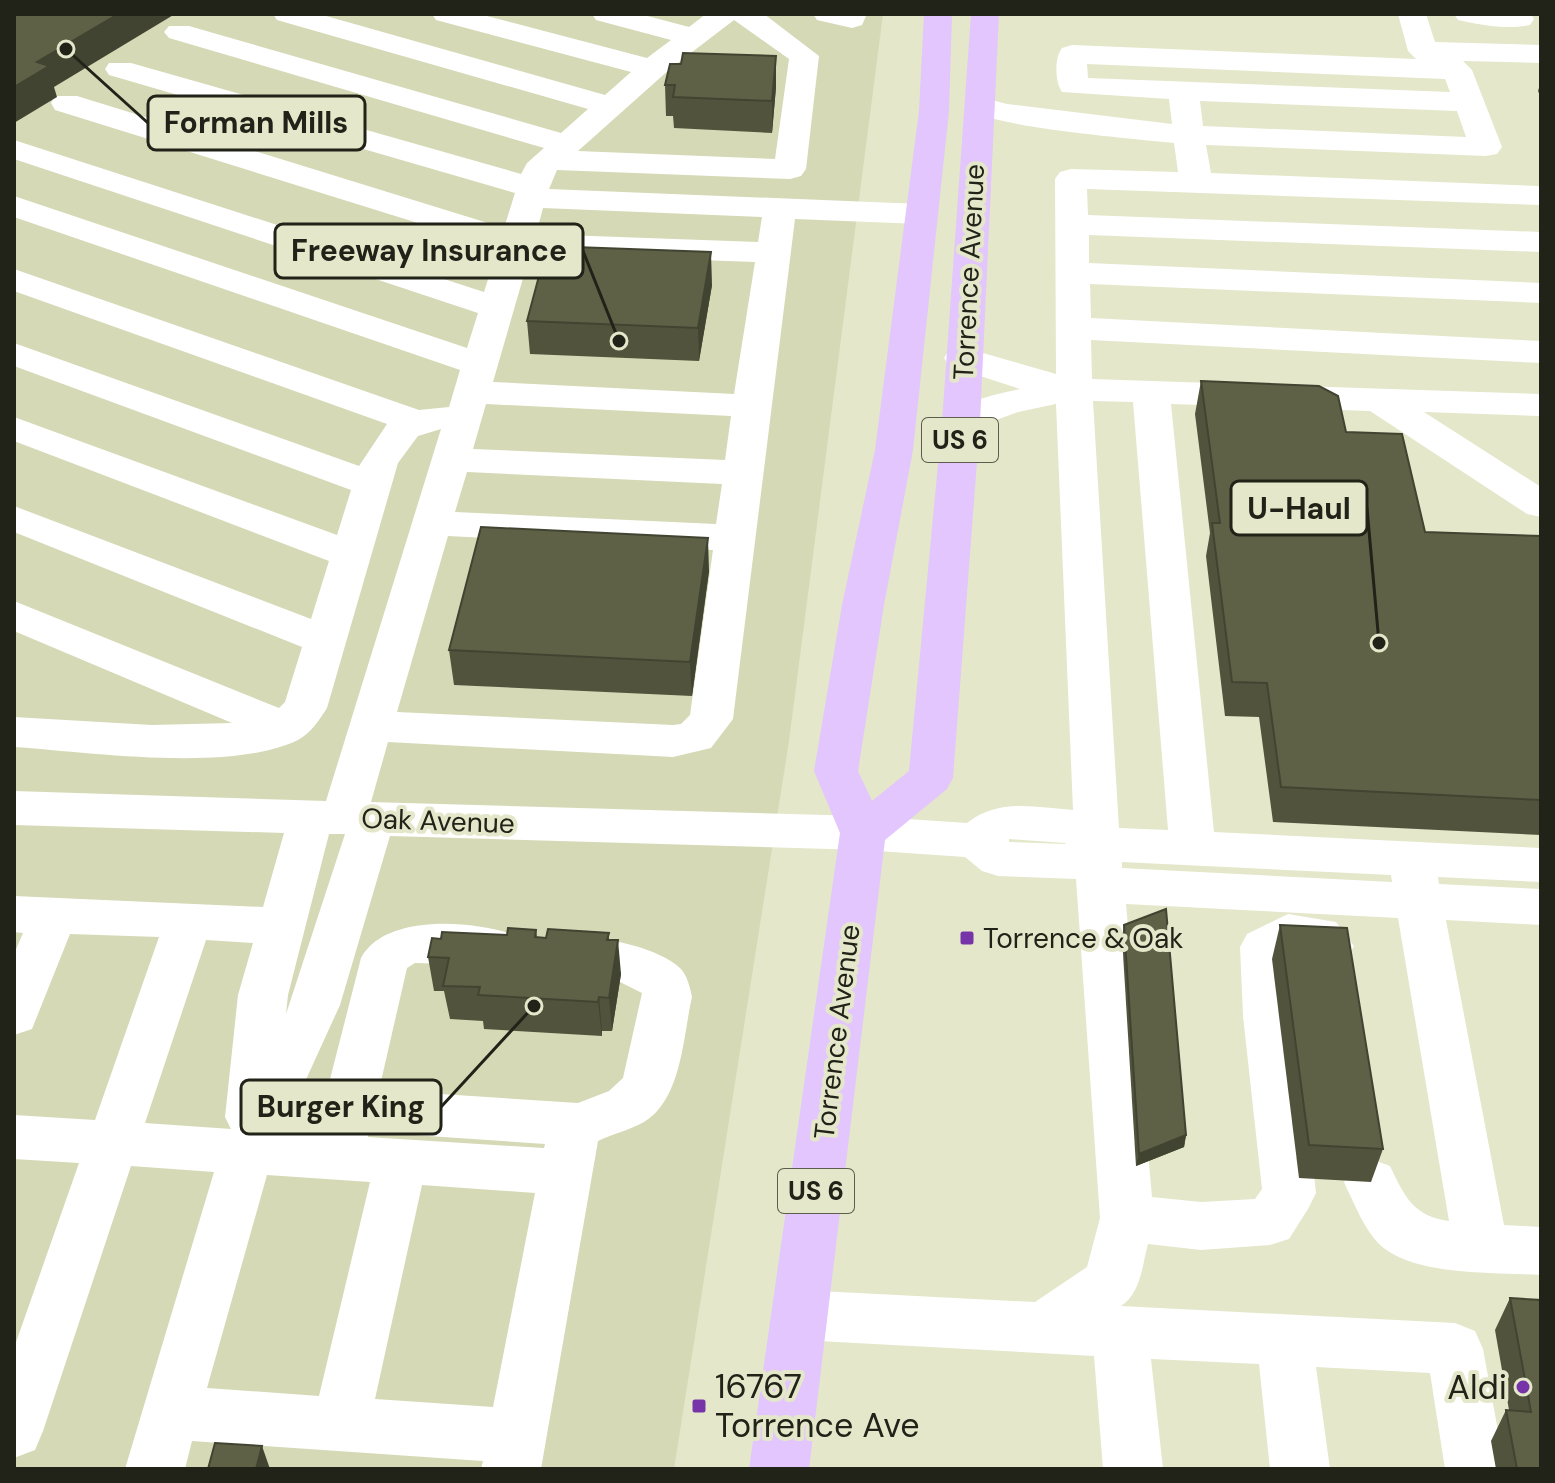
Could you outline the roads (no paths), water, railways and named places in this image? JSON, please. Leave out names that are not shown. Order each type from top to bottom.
[{"type":"main road","name":"Torrence Avenue","points":[[779,1469],[863,833],[836,771],[863,605],[894,450],[934,111],[938,14]]},
{"type":"main road","name":"Torrence Avenue","points":[[863,833],[931,778],[961,422],[962,358],[985,14]]},
{"type":"street","points":[[32,126],[208,14]]},
{"type":"street","points":[[287,14],[611,106]]},
{"type":"street","points":[[446,14],[653,69]]},
{"type":"street","points":[[606,14],[695,37]]},
{"type":"street","points":[[155,1469],[247,1151],[315,1005],[342,818],[517,243],[545,173],[611,106],[724,14]]},
{"type":"street","points":[[179,32],[545,173],[790,169],[804,56],[745,14]]},
{"type":"street","points":[[827,14],[852,19],[853,14]]},
{"type":"street","points":[[1412,14],[1423,51],[1457,70],[1486,147],[1539,200]]},
{"type":"street","points":[[1468,14],[1526,17]]},
{"type":"street","points":[[1423,51],[1541,54]]},
{"type":"street","points":[[1457,70],[1072,54],[1073,86],[1468,102]]},
{"type":"street","points":[[120,69],[545,173],[780,208],[920,214]]},
{"type":"street","points":[[1183,91],[1196,182]]},
{"type":"street","points":[[980,106],[1004,113],[1138,132],[1486,147]]},
{"type":"street","points":[[32,126],[517,243],[773,253]]},
{"type":"street","points":[[32,126],[498,308]]},
{"type":"street","points":[[977,144],[1138,132]]},
{"type":"street","points":[[1041,1329],[1111,1282],[1127,1218],[1099,865],[1074,389],[1071,179],[1196,182],[1539,200]]},
{"type":"street","points":[[14,206],[473,391],[750,406]]},
{"type":"street","points":[[372,726],[673,741],[695,737],[711,719],[750,406],[780,208]]},
{"type":"street","points":[[1072,224],[1541,242]]},
{"type":"street","points":[[1073,273],[1541,293]]},
{"type":"street","points":[[14,279],[412,420]]},
{"type":"street","points":[[1073,328],[1541,352]]},
{"type":"street","points":[[14,354],[372,484]]},
{"type":"street","points":[[962,358],[1018,378],[1074,389],[1541,405]]},
{"type":"street","points":[[961,422],[1007,403],[1074,389]]},
{"type":"street","points":[[20,730],[200,740],[248,737],[285,728],[305,708],[372,484],[394,436],[412,420],[473,391]]},
{"type":"street","points":[[1151,392],[1193,849]]},
{"type":"street","points":[[1379,400],[1541,505]]},
{"type":"street","points":[[14,428],[351,555]]},
{"type":"street","points":[[451,460],[741,473]]},
{"type":"street","points":[[1477,465],[1541,467]]},
{"type":"street","points":[[14,518],[325,640]]},
{"type":"street","points":[[433,523],[733,538]]},
{"type":"street","points":[[14,615],[285,728]]},
{"type":"street","name":"Oak Avenue","points":[[14,808],[863,833],[976,841],[998,859],[1099,865]]},
{"type":"street","points":[[247,1151],[263,995],[281,927],[342,818]]},
{"type":"street","points":[[1099,865],[1193,849],[1415,880],[1541,907]]},
{"type":"street","points":[[1099,865],[1415,880],[1541,865]]},
{"type":"street","points":[[1415,880],[1506,1249],[1526,1275],[1541,1276]]},
{"type":"street","points":[[14,1015],[34,915],[189,920],[281,927]]},
{"type":"street","points":[[14,1431],[189,920]]},
{"type":"street","points":[[1127,1218],[1201,1226],[1270,1222],[1289,1193],[1268,1016],[1264,947],[1288,933],[1319,935],[1334,949],[1337,962]]},
{"type":"street","points":[[465,943],[619,960],[648,972],[664,983],[667,997],[646,1088],[572,1148],[401,1161],[342,1133],[385,958],[406,944],[465,943]]},
{"type":"street","points":[[14,1137],[247,1151],[342,1133],[572,1148]]},
{"type":"street","points":[[171,1413],[341,1424],[514,1452],[572,1148]]},
{"type":"street","points":[[341,1424],[401,1161]]},
{"type":"street","points":[[1371,1182],[1377,1200],[1408,1235],[1506,1249]]},
{"type":"street","points":[[1506,1249],[1525,1220],[1541,1221]]},
{"type":"street","points":[[800,1315],[1455,1349],[1475,1469]]},
{"type":"street","points":[[1120,1334],[1133,1469]]},
{"type":"street","points":[[1284,1339],[1300,1469]]},
{"type":"place","name":"Forman Mills","points":[[66,49]]},
{"type":"place","name":"Freeway Insurance","points":[[619,341]]},
{"type":"place","name":"U-Haul","points":[[1379,643]]},
{"type":"place","name":"Torrence & Oak","points":[[967,938]]},
{"type":"place","name":"Burger King","points":[[534,1006]]},
{"type":"place","name":"Aldi","points":[[1523,1387]]},
{"type":"place","name":"16767 Torrence Ave","points":[[699,1406]]}]
